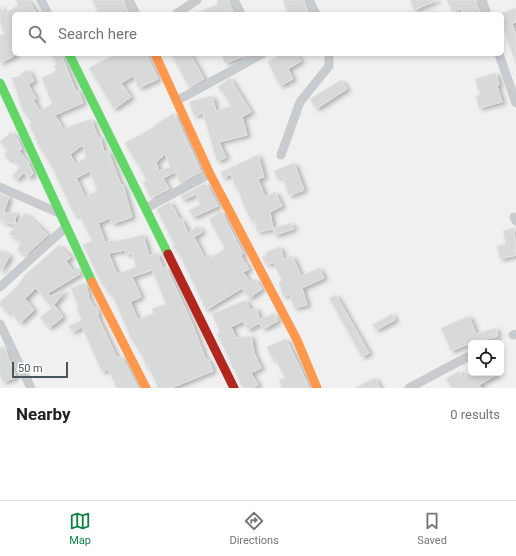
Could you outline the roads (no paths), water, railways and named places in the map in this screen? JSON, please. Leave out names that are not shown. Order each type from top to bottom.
[{"type":"street","points":[[41,0],[47,12]]},
{"type":"street","points":[[129,0],[135,12]]},
{"type":"street","points":[[179,12],[197,0]]},
{"type":"street","points":[[234,0],[240,12]]},
{"type":"street","points":[[309,0],[315,12]]},
{"type":"street","points":[[482,0],[486,12]]},
{"type":"street","points":[[70,56],[234,388]]},
{"type":"street","points":[[156,56],[178,100],[210,174],[297,340],[318,388]]},
{"type":"street","points":[[178,100],[257,56]]},
{"type":"street","points":[[281,155],[300,102],[328,66],[329,56]]},
{"type":"street","points":[[500,56],[516,103]]},
{"type":"street","points":[[0,83],[108,315],[146,388]]},
{"type":"street","points":[[146,208],[210,174]]},
{"type":"street","points":[[0,187],[61,214]]},
{"type":"street","points":[[0,287],[66,227]]},
{"type":"street","points":[[0,324],[31,388]]},
{"type":"street","points":[[413,387],[468,357]]}]
